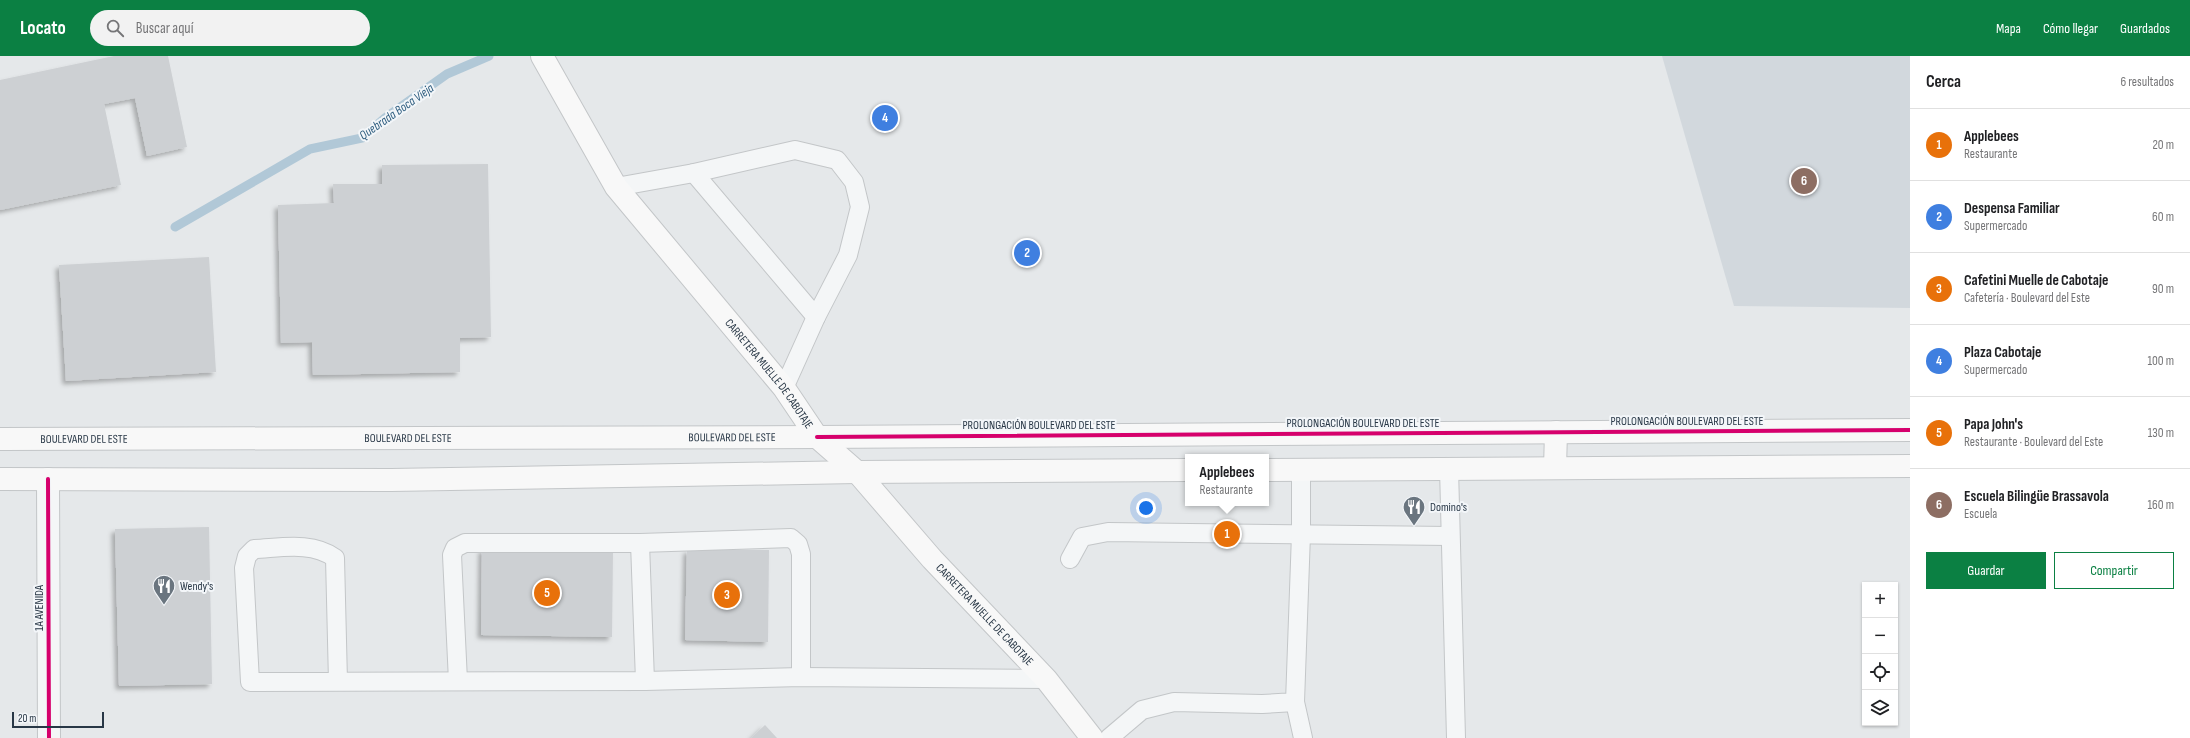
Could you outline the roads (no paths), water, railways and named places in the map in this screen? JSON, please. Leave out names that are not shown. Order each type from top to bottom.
[{"type":"main road","name":"CARRETERA MUELLE DE CABOTAJE","points":[[542,56],[616,187],[784,388],[817,437],[857,472],[932,559],[1046,679],[1092,738]]},
{"type":"main road","name":"PROLONGACIÓN BOULEVARD DEL ESTE","points":[[817,437],[1910,430]]},
{"type":"main road","points":[[1555,468],[1556,432]]},
{"type":"main road","name":"BOULEVARD DEL ESTE","points":[[0,438],[817,437]]},
{"type":"main road","points":[[1269,470],[1910,466]]},
{"type":"main road","points":[[0,479],[391,480],[857,472],[1185,470]]},
{"type":"street","name":"1A AVENIDA","points":[[48,479],[49,738]]},
{"type":"lane","points":[[616,187],[694,173],[795,150],[838,160],[854,182],[860,207],[848,254],[816,317],[784,388]]},
{"type":"lane","points":[[694,173],[816,317]]},
{"type":"lane","points":[[1450,468],[1450,536],[1456,738]]},
{"type":"lane","points":[[1301,470],[1301,534],[1295,702],[1303,738]]},
{"type":"lane","points":[[1070,559],[1082,537],[1108,532],[1450,536]]},
{"type":"lane","points":[[458,681],[452,555],[455,548],[465,544],[640,543],[790,538],[798,544],[801,554],[801,677]]},
{"type":"lane","points":[[640,543],[645,681]]},
{"type":"lane","points":[[338,682],[335,558],[326,551],[310,547],[254,549],[247,556],[244,568],[250,682],[338,682],[458,681],[645,681],[801,677],[1046,679]]},
{"type":"lane","points":[[1109,738],[1142,710],[1174,702],[1262,704],[1295,702]]},
{"type":"waterway","name":"Quebrada Boca Vieja","points":[[175,227],[310,149],[362,138],[385,118],[447,74],[489,56]]},
{"type":"place","name":"Plaza Cabotaje","points":[[885,118]]},
{"type":"place","name":"Escuela Bilingüe Brassavola","points":[[1804,181]]},
{"type":"place","name":"Despensa Familiar","points":[[1027,253]]},
{"type":"place","name":"Domino's","points":[[1414,526]]},
{"type":"place","name":"Applebees","points":[[1227,534]]},
{"type":"place","name":"Papa John's","points":[[547,593]]},
{"type":"place","name":"Cafetini Muelle de Cabotaje","points":[[727,595]]},
{"type":"place","name":"Wendy's","points":[[164,606]]}]
